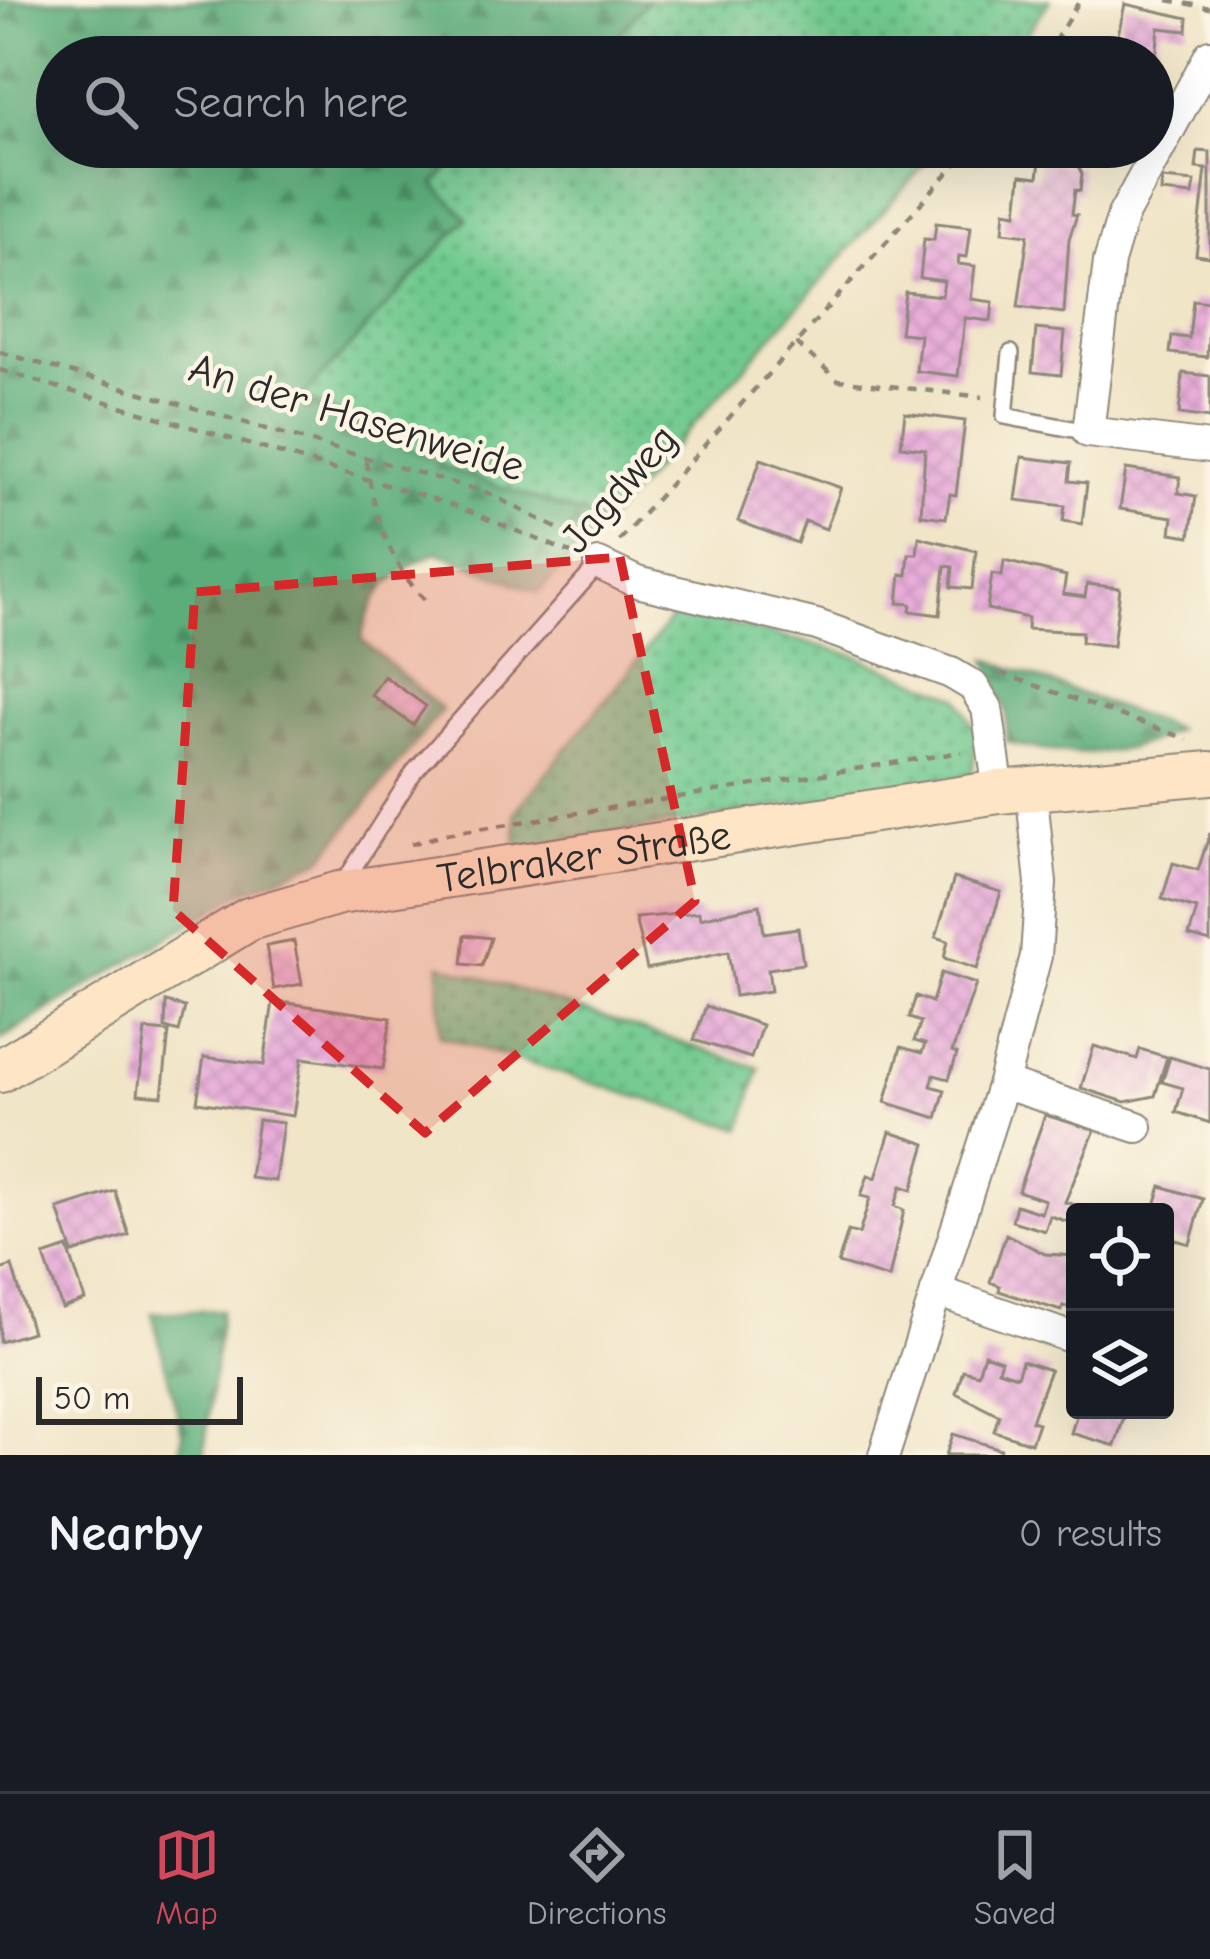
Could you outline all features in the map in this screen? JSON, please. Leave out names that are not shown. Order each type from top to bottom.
[{"type":"street","points":[[1174,121],[1210,55]]},
{"type":"street","points":[[1149,168],[1123,215],[1109,262],[1088,432],[1210,447]]},
{"type":"street","points":[[598,564],[637,582],[817,625],[951,673],[973,686],[987,708],[1015,790],[1041,884],[1036,956],[1003,1083],[884,1455]]},
{"type":"street","name":"Telbraker Straße","points":[[0,1071],[250,919],[339,893],[1015,790],[1203,756]]},
{"type":"street","points":[[1003,1083],[1136,1127]]},
{"type":"street","points":[[936,1291],[1066,1336]]},
{"type":"lane","points":[[1011,353],[1005,416],[1088,432]]},
{"type":"lane","name":"Jagdweg","points":[[339,893],[414,772],[598,564]]},
{"type":"path","points":[[1059,36],[1080,0]]},
{"type":"path","points":[[1168,0],[1210,8]]},
{"type":"path","name":"Jagdweg","points":[[598,564],[952,168]]},
{"type":"path","points":[[796,343],[838,380],[1007,399]]},
{"type":"path","name":"An der Hasenweide","points":[[0,352],[488,494],[596,548],[598,564]]},
{"type":"path","points":[[0,370],[453,505],[598,564]]},
{"type":"path","points":[[365,458],[403,580],[430,605]]},
{"type":"path","points":[[973,686],[1002,673],[1203,756]]},
{"type":"highlighted area","points":[[620,557],[695,901],[425,1133],[173,910],[195,592]]},
{"type":"green space","points":[[0,0],[648,0],[617,36],[36,36],[36,168],[448,168],[434,184],[467,218],[303,397],[454,471],[606,523],[539,593],[437,552],[397,576],[378,595],[361,639],[442,710],[322,859],[236,896],[0,1040]]},
{"type":"green space","points":[[648,0],[1050,0],[1025,36],[617,36]]},
{"type":"green space","points":[[449,168],[921,168],[606,523],[454,471],[303,397],[467,219],[434,185]]},
{"type":"green space","points":[[678,610],[851,654],[958,697],[977,733],[972,775],[517,849],[515,812]]},
{"type":"green space","points":[[987,659],[1176,729],[1136,746],[1092,753],[1047,751],[1006,741],[1007,713]]},
{"type":"green space","points":[[440,964],[759,1068],[742,1129],[440,1036]]},
{"type":"green space","points":[[221,1310],[204,1455],[180,1455],[182,1432],[152,1313]]},
{"type":"building","points":[[1125,4],[1188,18],[1187,31],[1159,28],[1158,36],[1118,36]]},
{"type":"building","points":[[1198,151],[1210,152],[1210,257],[1196,255],[1206,169],[1196,168]]},
{"type":"building","points":[[1039,168],[1079,168],[1082,174],[1080,191],[1075,190],[1072,214],[1077,215],[1069,239],[1064,313],[1018,307],[1028,235],[1003,232],[1005,211],[1017,213],[1021,175],[1038,177]]},
{"type":"building","points":[[1162,179],[1195,182],[1193,195],[1161,192]]},
{"type":"building","points":[[936,223],[971,227],[967,257],[959,256],[958,264],[975,266],[971,299],[993,302],[991,321],[965,318],[958,376],[916,371],[920,335],[900,333],[905,292],[942,296],[944,281],[920,278],[924,239],[934,240]]},
{"type":"building","points":[[1193,300],[1210,302],[1207,357],[1170,353],[1172,336],[1189,338]]},
{"type":"building","points":[[1036,329],[1065,332],[1061,375],[1032,372]]},
{"type":"building","points":[[1183,373],[1210,376],[1210,418],[1179,414]]},
{"type":"building","points":[[905,413],[965,421],[956,495],[950,494],[946,518],[921,515],[925,449],[901,446]]},
{"type":"building","points":[[1022,457],[1071,463],[1069,481],[1087,483],[1082,524],[1063,521],[1065,506],[1016,500]]},
{"type":"building","points":[[761,459],[841,488],[826,529],[805,521],[797,543],[738,521]]},
{"type":"building","points":[[1126,469],[1180,477],[1178,493],[1196,496],[1190,536],[1171,533],[1173,517],[1120,509]]},
{"type":"building","points":[[919,537],[976,551],[972,589],[951,587],[953,567],[945,566],[940,615],[910,611],[911,604],[898,603],[901,574],[907,575],[909,554],[917,554]]},
{"type":"building","points":[[1004,561],[1066,576],[1063,594],[1085,597],[1087,584],[1120,588],[1113,646],[1081,642],[1082,632],[1027,629],[1028,618],[987,609],[992,574],[1002,576]]},
{"type":"building","points":[[384,676],[426,706],[413,725],[371,695]]},
{"type":"building","points":[[1210,833],[1210,942],[1189,936],[1197,909],[1162,899],[1173,863],[1198,870]]},
{"type":"building","points":[[954,878],[1001,892],[977,969],[944,958],[948,941],[936,937]]},
{"type":"building","points":[[760,905],[764,933],[798,928],[803,964],[768,969],[771,991],[735,996],[728,952],[647,969],[635,918],[699,912],[700,918]]},
{"type":"building","points":[[465,935],[491,938],[482,966],[462,964]]},
{"type":"building","points":[[294,941],[302,984],[274,989],[266,946]]},
{"type":"building","points":[[941,973],[976,984],[952,1052],[957,1054],[949,1079],[934,1075],[931,1086],[945,1090],[937,1118],[885,1102],[901,1047],[922,1053],[925,1044],[914,1041],[921,1022],[909,1018],[916,996],[932,1002]]},
{"type":"building","points":[[273,1001],[391,1018],[383,1069],[302,1058],[293,1116],[197,1102],[204,1057],[264,1065]]},
{"type":"building","points":[[166,1002],[185,1007],[179,1032],[165,1028]]},
{"type":"building","points":[[706,1006],[762,1025],[751,1058],[694,1040]]},
{"type":"building","points":[[145,1030],[169,1032],[162,1096],[138,1094]]},
{"type":"building","points":[[1094,1046],[1137,1059],[1140,1049],[1167,1057],[1155,1096],[1125,1102],[1081,1088]]},
{"type":"building","points":[[1170,1057],[1210,1069],[1210,1123],[1176,1112],[1183,1088],[1162,1082]]},
{"type":"building","points":[[1045,1115],[1095,1130],[1065,1202],[1066,1221],[1050,1216],[1045,1231],[1012,1221],[1016,1205],[1041,1213],[1045,1200],[1018,1191]]},
{"type":"building","points":[[258,1120],[283,1123],[275,1181],[250,1178]]},
{"type":"building","points":[[890,1132],[926,1144],[912,1190],[901,1186],[895,1206],[904,1210],[889,1278],[838,1263],[848,1231],[859,1234],[870,1198],[861,1196],[868,1175],[876,1178]]},
{"type":"building","points":[[1161,1186],[1203,1199],[1190,1244],[1174,1240],[1174,1203],[1156,1203]]},
{"type":"building","points":[[115,1191],[129,1235],[73,1253],[58,1209]]},
{"type":"building","points":[[1006,1234],[1045,1254],[1066,1255],[1066,1307],[1061,1311],[999,1291],[1000,1286],[990,1282]]},
{"type":"building","points":[[68,1248],[85,1300],[62,1308],[44,1256]]},
{"type":"building","points":[[12,1266],[32,1332],[0,1342],[0,1270]]},
{"type":"building","points":[[984,1354],[1001,1360],[998,1370],[1017,1376],[1022,1361],[1050,1370],[1031,1421],[1038,1423],[1031,1443],[994,1431],[999,1415],[956,1393],[963,1370],[978,1374]]},
{"type":"building","points":[[1075,1419],[1123,1419],[1115,1446],[1071,1433]]},
{"type":"building","points":[[953,1434],[1001,1449],[999,1455],[946,1455]]}]
